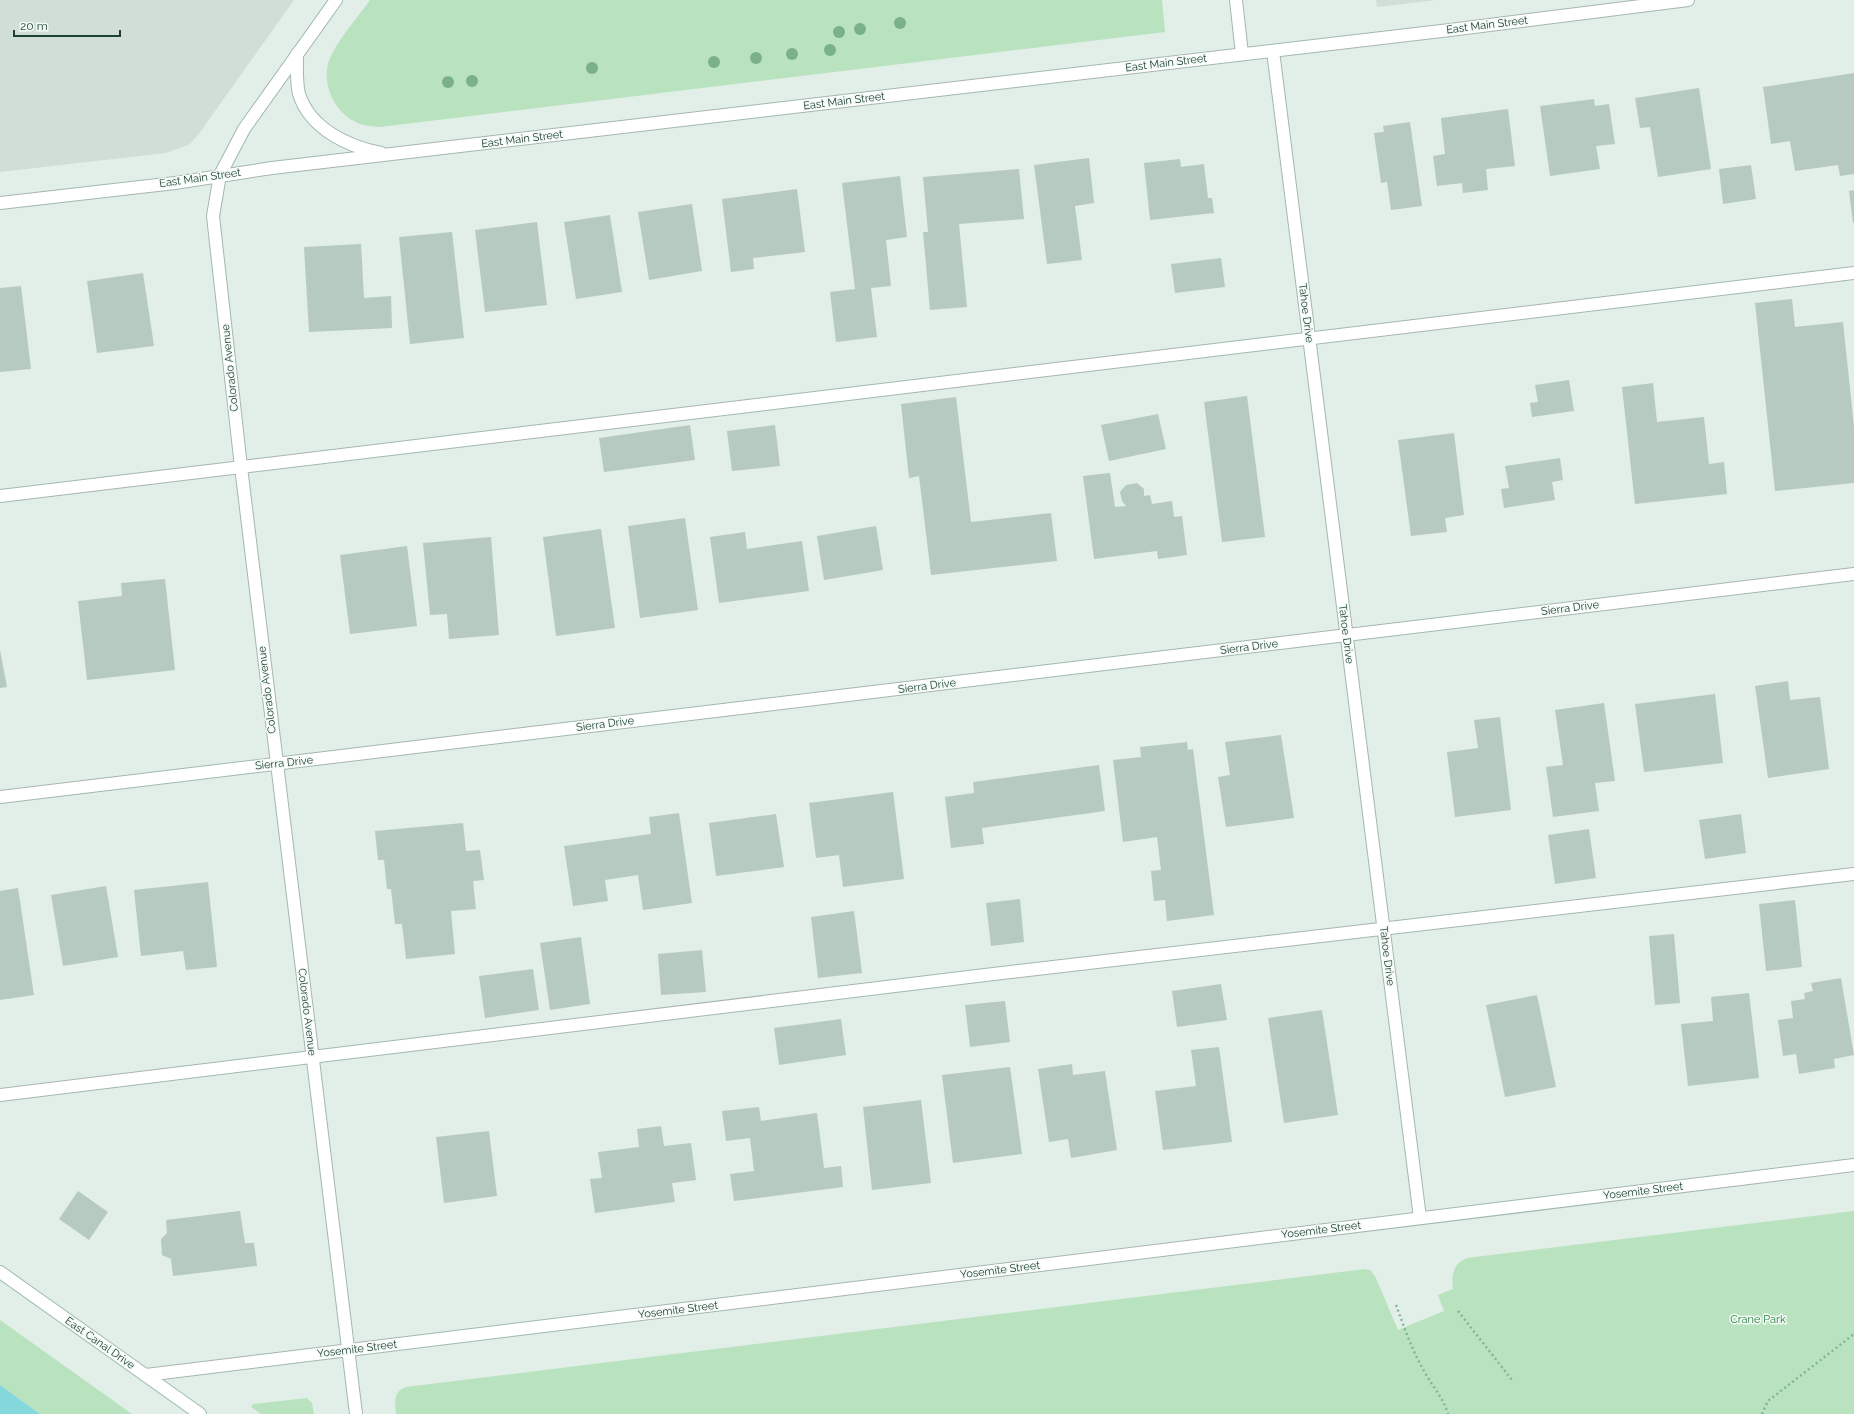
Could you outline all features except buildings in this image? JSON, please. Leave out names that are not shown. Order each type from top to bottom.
[{"type":"street","name":"Colorado Avenue","points":[[336,0],[244,129],[220,176],[213,216],[240,467],[356,1414]]},
{"type":"street","points":[[1236,0],[1242,54]]},
{"type":"street","name":"East Main Street","points":[[0,203],[175,183],[272,168],[1273,51],[1688,0]]},
{"type":"street","name":"Tahoe Drive","points":[[1273,51],[1420,1218]]},
{"type":"street","points":[[297,54],[297,81],[299,94],[304,105],[317,122],[346,142],[369,150],[394,154]]},
{"type":"street","points":[[0,496],[1854,273]]},
{"type":"street","name":"Sierra Drive","points":[[0,797],[1854,574]]},
{"type":"street","points":[[0,1095],[312,1055],[1854,874]]},
{"type":"street","name":"Yosemite Street","points":[[146,1375],[1854,1165]]},
{"type":"street","name":"East Canal Drive","points":[[0,1272],[200,1414]]},
{"type":"path","points":[[1396,1305],[1414,1352],[1424,1372],[1436,1388],[1448,1414]]},
{"type":"path","points":[[1458,1311],[1512,1380]]},
{"type":"path","points":[[1762,1414],[1768,1401],[1854,1334]]},
{"type":"shaded area","points":[[0,0],[294,0],[198,135],[190,144],[166,153],[0,172]]},
{"type":"shaded area","points":[[1376,0],[1436,0],[1377,7]]},
{"type":"green space","points":[[370,0],[1162,0],[1165,32],[380,127],[360,124],[347,116],[335,103],[328,87],[327,78],[327,69],[332,54]]},
{"type":"green space","name":"Crane Park","points":[[1854,1211],[1854,1414],[396,1414],[395,1402],[397,1394],[406,1387],[1365,1269],[1370,1270],[1375,1276],[1398,1330],[1444,1311],[1438,1295],[1453,1289],[1452,1279],[1454,1270],[1462,1260],[1467,1258]]},
{"type":"green space","points":[[0,1320],[132,1414],[40,1414],[0,1385]]},
{"type":"green space","points":[[307,1398],[312,1403],[314,1414],[261,1414],[251,1407],[253,1404]]},
{"type":"water","points":[[0,1385],[40,1414],[0,1414]]}]
